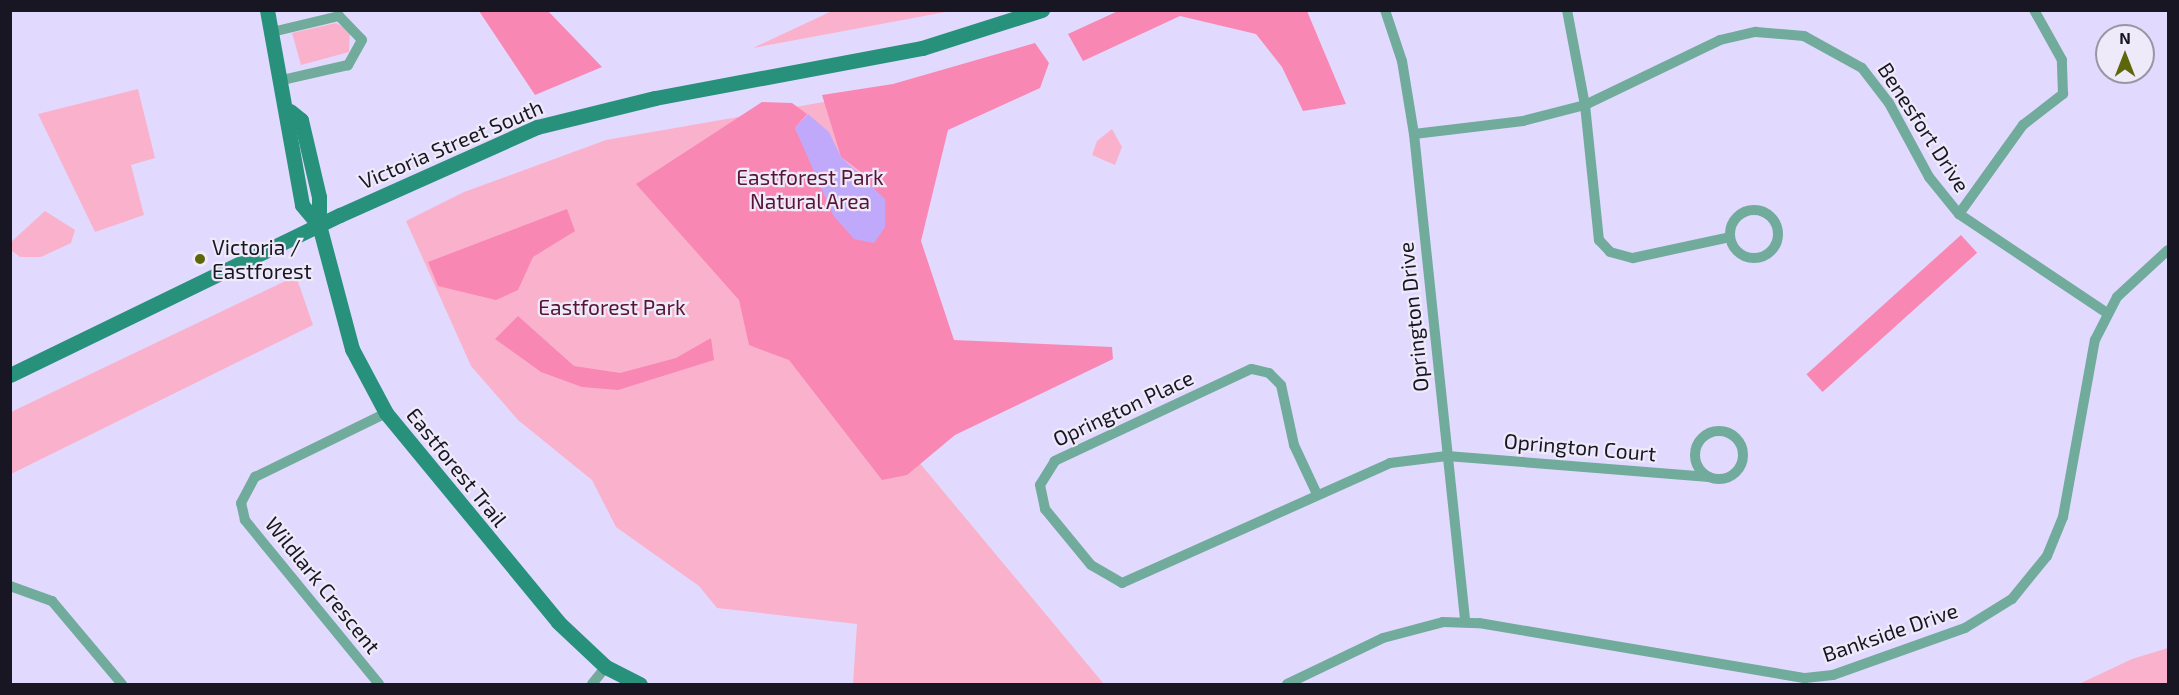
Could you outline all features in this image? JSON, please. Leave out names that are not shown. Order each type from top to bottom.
[{"type":"main road","name":"Eastforest Trail","points":[[267,10],[290,111],[301,120],[319,197],[319,225],[352,349],[386,413],[558,622],[606,667],[640,684]]},
{"type":"main road","name":"Victoria Street South","points":[[10,375],[319,225],[500,141],[571,116],[922,48],[1041,10]]},
{"type":"street","name":"Oprington Drive","points":[[1385,10],[1402,61],[1414,134],[1465,622]]},
{"type":"street","points":[[1567,10],[1585,105],[1596,229],[1610,252],[1641,257],[1730,237]]},
{"type":"street","points":[[1959,214],[2023,125],[2063,94],[2062,60],[2034,10]]},
{"type":"street","points":[[272,32],[339,15],[362,40],[348,65],[282,80]]},
{"type":"street","name":"Benesfort Drive","points":[[1414,134],[1522,121],[1585,105],[1720,40],[1756,32],[1804,36],[1862,68],[1889,103],[1929,177],[1959,214],[2108,313]]},
{"type":"street","points":[[1749,211],[1768,215],[1778,233],[1771,251],[1756,258],[1736,250],[1730,237],[1734,220],[1749,211]]},
{"type":"street","name":"Bankside Drive","points":[[1287,684],[1383,638],[1414,627],[1465,622],[1805,678],[1833,675],[1965,628],[2012,599],[2058,535],[2087,370],[2108,313],[2169,250]]},
{"type":"street","name":"Oprington Place","points":[[1316,492],[1294,445],[1281,385],[1269,373],[1251,369],[1054,461],[1040,485],[1045,509],[1091,565],[1109,580],[1122,583],[1366,469],[1447,456]]},
{"type":"street","name":"Wildlark Crescent","points":[[379,684],[245,520],[241,503],[255,477],[386,413]]},
{"type":"street","name":"Oprington Court","points":[[1447,456],[1709,477],[1727,478],[1742,464],[1741,445],[1728,433],[1710,433],[1696,448],[1696,462],[1709,477]]},
{"type":"street","points":[[10,586],[52,601],[122,684]]},
{"type":"street","points":[[592,684],[606,667]]},
{"type":"green space","points":[[832,10],[951,11],[753,48]]},
{"type":"green space","points":[[479,11],[548,11],[602,67],[535,95]]},
{"type":"green space","points":[[1118,11],[1307,11],[1346,104],[1303,111],[1282,67],[1256,34],[1180,16],[1083,61],[1068,34]]},
{"type":"green space","points":[[336,23],[350,31],[349,52],[301,65],[292,33]]},
{"type":"green space","name":"Eastforest Park Natural Area","points":[[1035,43],[1049,63],[1040,88],[948,130],[921,241],[954,340],[1112,347],[1113,359],[955,435],[907,475],[882,480],[789,360],[749,345],[739,300],[636,184],[762,102],[792,103],[807,114],[795,128],[804,147],[865,175],[841,157],[822,95],[893,84]]},
{"type":"green space","name":"Eastforest Park","points":[[950,80],[903,119],[908,449],[1103,683],[1112,684],[853,684],[857,624],[717,608],[699,586],[616,527],[592,480],[518,420],[471,366],[406,221],[464,192],[606,140]]},
{"type":"green space","points":[[138,89],[155,158],[131,165],[144,215],[95,232],[38,114]]},
{"type":"green space","points":[[1112,129],[1122,147],[1115,165],[1092,155],[1097,141]]},
{"type":"green space","points":[[567,209],[575,231],[533,257],[518,290],[496,300],[438,286],[428,262]]},
{"type":"green space","points":[[45,211],[75,230],[71,243],[41,257],[20,257],[11,250],[11,242]]},
{"type":"green space","points":[[1961,235],[1977,253],[1822,392],[1806,374]]},
{"type":"green space","points":[[296,276],[313,325],[11,474],[11,412]]},
{"type":"green space","points":[[518,316],[574,366],[620,373],[676,358],[711,338],[714,360],[618,390],[582,387],[541,372],[495,339]]},
{"type":"green space","points":[[2168,648],[2168,684],[2079,684],[2132,659]]},
{"type":"shaded area","points":[[808,114],[829,132],[841,157],[885,199],[885,227],[874,243],[854,239],[833,215],[795,128]]},
{"type":"place","name":"Victoria / Eastforest","points":[[200,259]]}]
